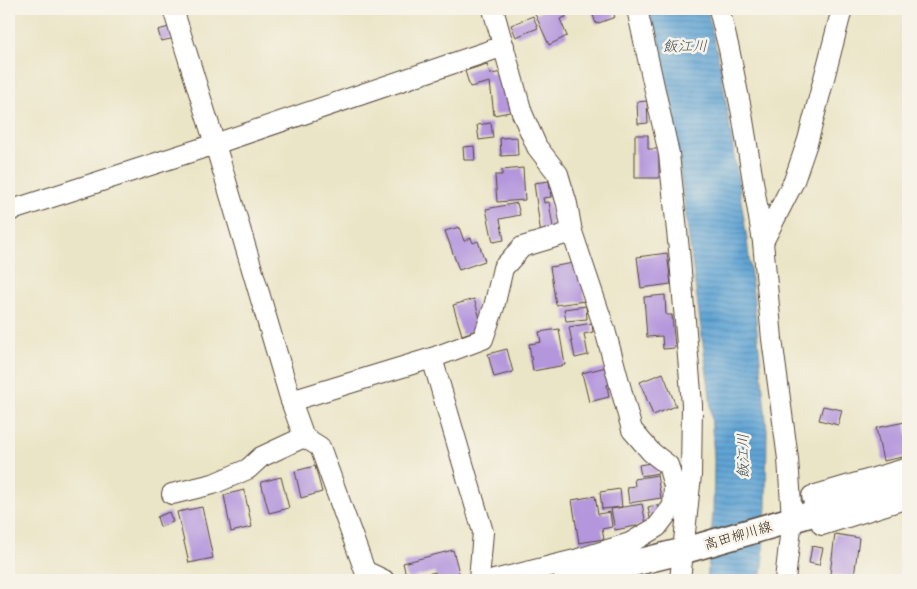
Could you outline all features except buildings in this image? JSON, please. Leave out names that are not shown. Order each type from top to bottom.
[{"type":"main road","name":"高田柳川線","points":[[566,580],[682,551],[832,508],[908,483]]},
{"type":"street","points":[[173,9],[304,437],[320,447],[365,571],[384,580]]},
{"type":"street","points":[[493,9],[522,113],[537,147],[558,174],[567,204],[572,232],[605,330],[632,430],[651,452],[668,465],[674,486],[673,506],[657,527],[630,543],[575,560],[494,580]]},
{"type":"street","points":[[637,9],[668,154],[680,260],[692,405],[691,475],[680,580]]},
{"type":"street","points":[[719,9],[730,49],[763,242],[772,339],[788,459],[784,580]]},
{"type":"street","points":[[763,242],[794,181],[808,140],[842,9]]},
{"type":"street","points":[[9,212],[504,46]]},
{"type":"street","points":[[292,402],[432,358],[482,339],[494,307],[503,268],[522,247],[572,232]]},
{"type":"street","points":[[432,358],[483,532],[479,580]]},
{"type":"street","points":[[172,494],[214,484],[248,469],[261,457],[304,437]]},
{"type":"street","points":[[813,498],[812,496],[908,468]]},
{"type":"street","points":[[822,525],[908,498]]},
{"type":"water","name":"飯江川","points":[[646,9],[707,9],[721,70],[747,239],[767,430],[766,507],[761,580],[707,580],[713,514],[714,460],[710,396],[677,149],[666,87]]}]
